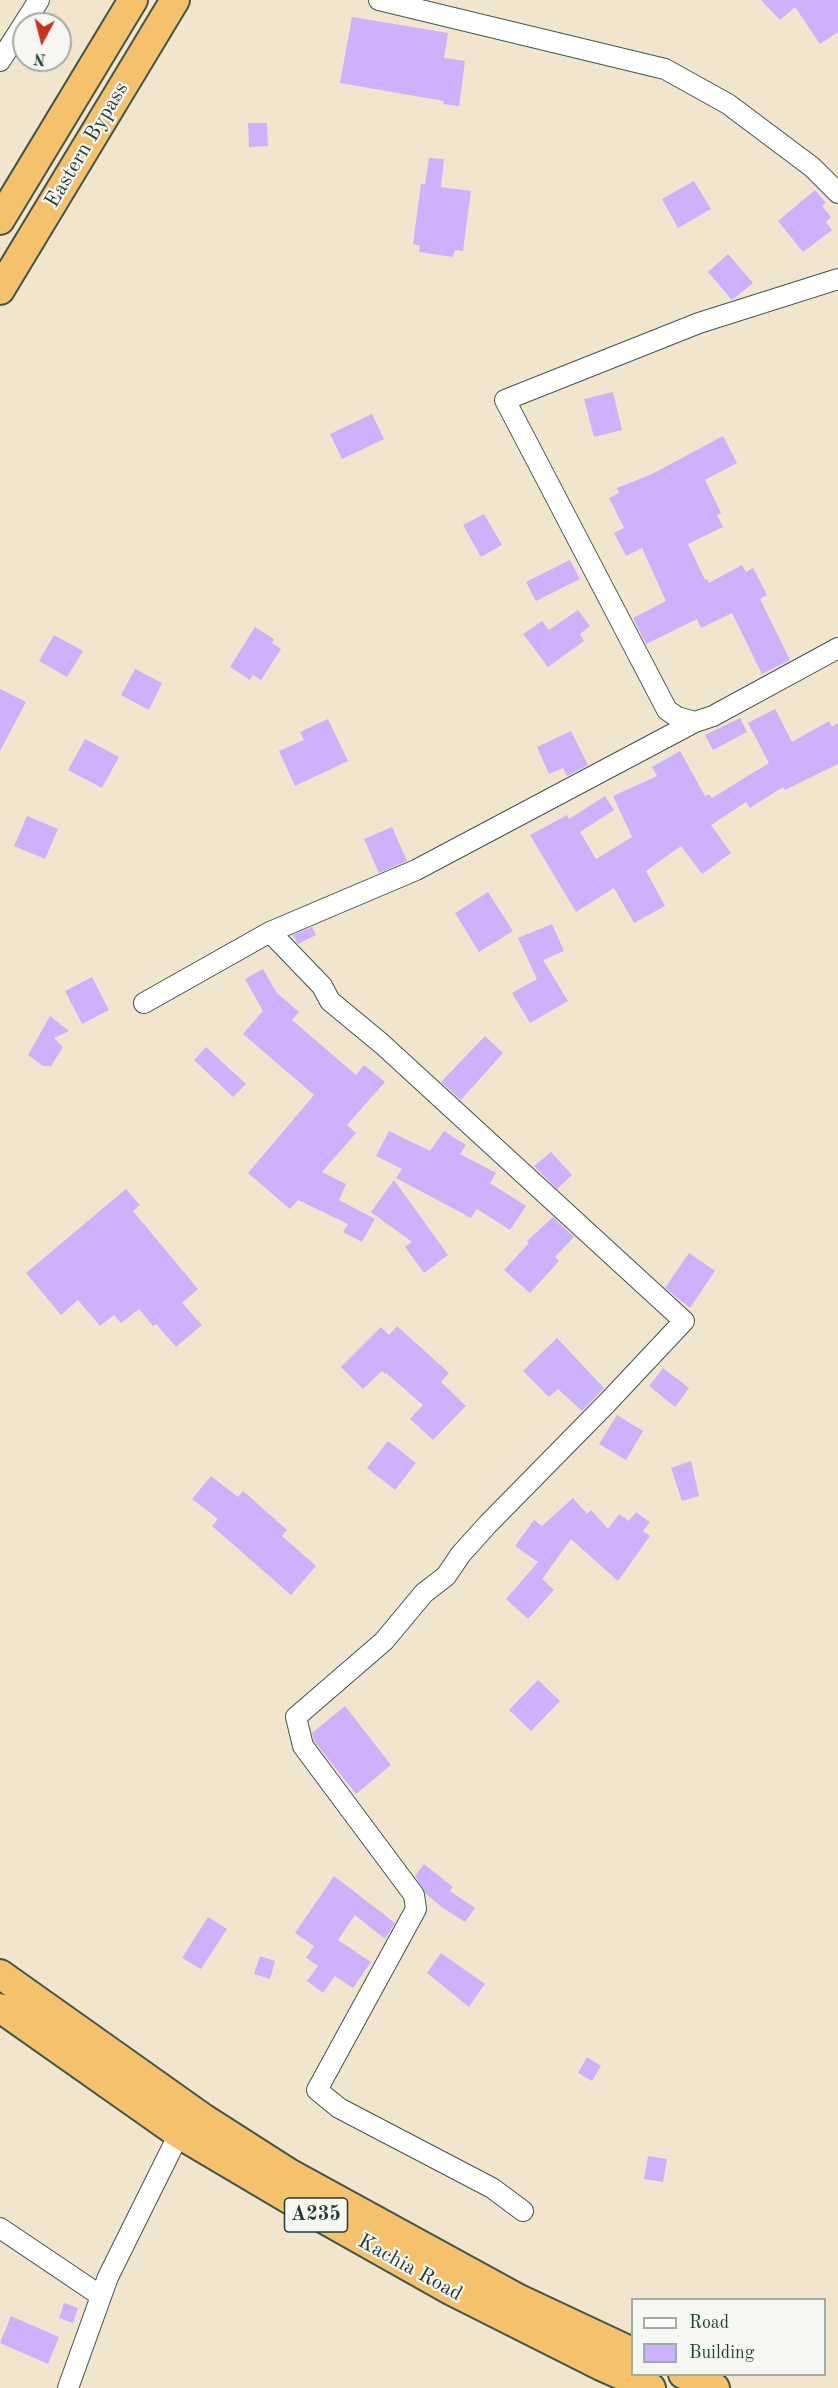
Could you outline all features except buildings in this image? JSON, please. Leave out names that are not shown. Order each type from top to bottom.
[{"type":"highway","name":"Eastern Bypass","points":[[0,220],[133,0]]},
{"type":"highway","name":"Eastern Bypass","points":[[0,290],[175,0]]},
{"type":"highway","name":"Kachia Road","points":[[0,1974],[203,2118],[289,2173],[519,2299],[631,2351]]},
{"type":"highway","name":"Kachia Road","points":[[0,2008],[179,2134],[452,2291],[601,2366],[651,2388]]},
{"type":"highway","points":[[688,2376],[715,2388]]},
{"type":"street","points":[[0,61],[39,0]]},
{"type":"street","points":[[379,0],[665,69],[728,104],[812,167],[838,193]]},
{"type":"street","points":[[695,722],[677,717],[667,710],[505,400],[699,323],[838,279]]},
{"type":"street","points":[[144,1003],[270,932],[416,870],[838,648]]},
{"type":"street","points":[[270,932],[322,986],[330,1001],[391,1052],[684,1321],[488,1524],[461,1554],[446,1576],[424,1593],[384,1641],[296,1717],[303,1746],[414,1895],[416,1909],[318,2090],[339,2108],[492,2188],[523,2211]]},
{"type":"street","points":[[68,2388],[108,2277],[179,2134]]},
{"type":"street","points":[[0,2228],[101,2296]]}]
